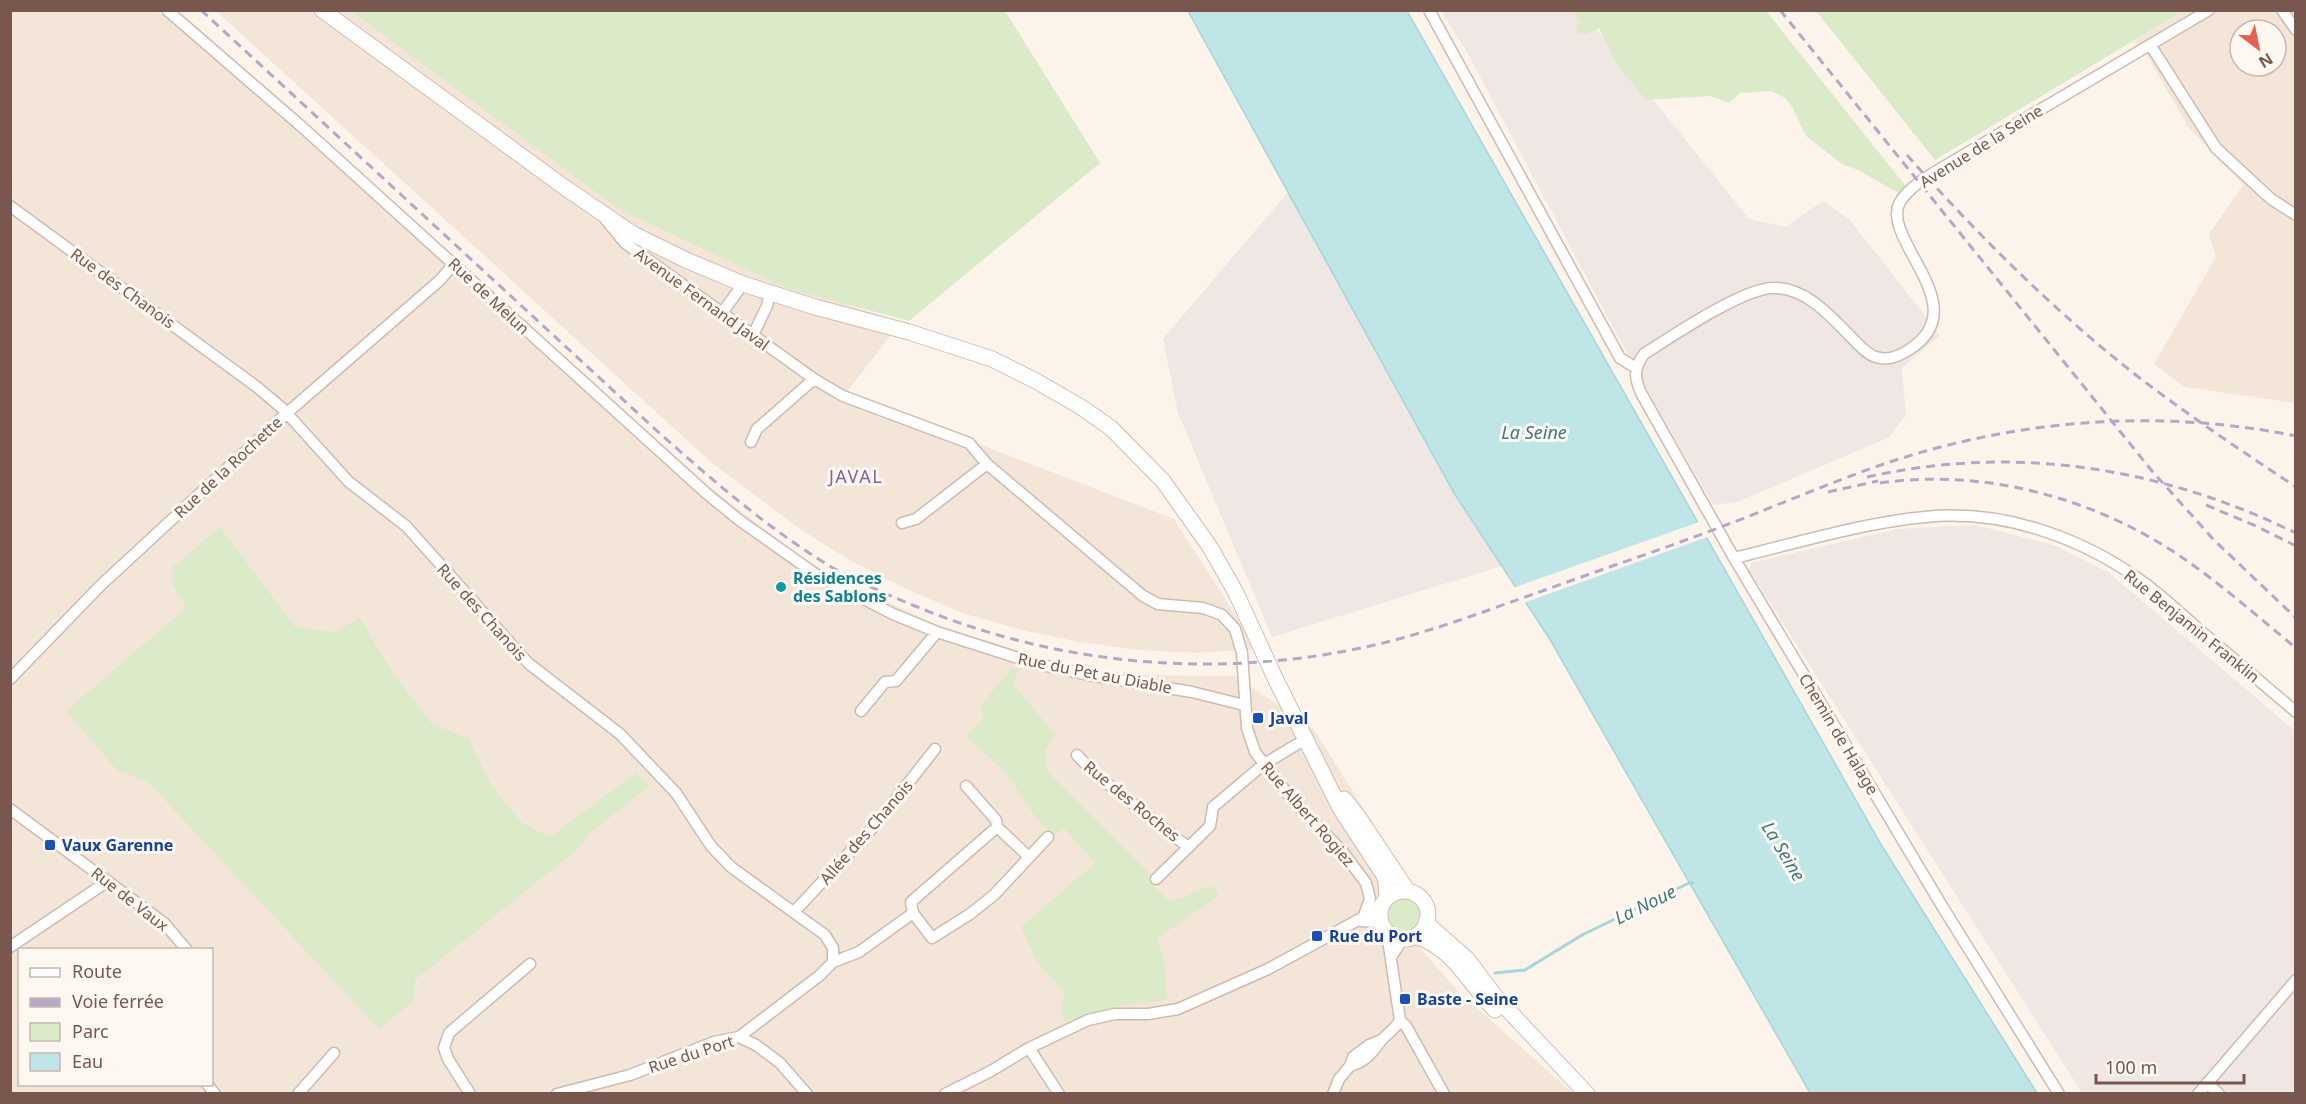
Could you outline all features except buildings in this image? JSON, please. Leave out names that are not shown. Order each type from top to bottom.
[{"type":"main road","points":[[322,10],[633,234],[743,284],[909,332],[992,359],[1081,407],[1111,428],[1163,481],[1192,520],[1224,571],[1350,825],[1383,874],[1388,887],[1379,916],[1384,928],[1442,949],[1454,960],[1491,1007],[1537,1053],[1586,1094]]},
{"type":"main road","points":[[1329,784],[1359,818],[1407,890]]},
{"type":"main road","points":[[1385,899],[1393,893],[1407,890],[1414,892],[1425,902],[1427,909],[1424,929],[1409,938]]},
{"type":"main road","points":[[1426,923],[1468,960],[1495,996],[1586,1094]]},
{"type":"street","name":"Rue de Melun","points":[[167,10],[302,126],[706,493],[817,575]]},
{"type":"street","points":[[1429,10],[1620,358],[1636,368]]},
{"type":"street","name":"Avenue de la Seine","points":[[1636,368],[1644,354],[1731,302],[1753,291],[1774,288],[1797,293],[1810,301],[1873,356],[1884,359],[1893,358],[1911,349],[1927,333],[1935,312],[1930,291],[1899,223],[1900,202],[1917,186],[1950,163],[2209,10]]},
{"type":"street","points":[[2282,10],[2295,30]]},
{"type":"street","points":[[2151,46],[2216,148],[2257,186],[2295,215]]},
{"type":"street","name":"Rue des Chanois","points":[[11,208],[257,387],[287,413],[349,482],[406,526],[528,663],[620,734],[676,793],[711,846],[731,867],[825,935],[833,948],[832,962]]},
{"type":"street","name":"Avenue Fernand Javal","points":[[598,211],[626,243],[814,379],[843,396],[969,443],[987,464],[1007,481]]},
{"type":"street","name":"Rue de la Rochette","points":[[10,679],[101,585],[287,413],[439,281],[454,264]]},
{"type":"street","points":[[722,313],[743,284]]},
{"type":"street","points":[[753,335],[767,306],[770,293]]},
{"type":"street","name":"Chemin de Halage","points":[[1636,368],[1635,378],[1641,393],[1734,558],[1936,898],[2058,1094]]},
{"type":"street","points":[[751,442],[757,429],[814,379]]},
{"type":"street","points":[[902,523],[916,519],[987,464]]},
{"type":"street","name":"Rue Albert Rogiez","points":[[1007,481],[1143,596],[1158,604],[1203,608],[1222,615],[1229,621],[1235,629],[1240,645],[1246,728],[1251,744],[1290,798],[1359,872],[1369,892],[1367,908],[1359,919]]},
{"type":"street","name":"Rue Benjamin Franklin","points":[[1734,558],[1882,523],[1926,516],[1971,516],[2024,525],[2082,546],[2144,582],[2295,712]]},
{"type":"street","name":"Rue du Pet au Diable","points":[[817,575],[893,614],[937,632],[1037,664],[1192,692],[1244,705]]},
{"type":"street","points":[[861,711],[885,682],[896,681],[937,632]]},
{"type":"street","name":"Rue des Roches","points":[[1156,879],[1210,826],[1213,807],[1264,764],[1306,739]]},
{"type":"street","name":"Allée des Chanois","points":[[794,912],[877,823],[935,749]]},
{"type":"street","name":"Rue des Roches","points":[[1077,755],[1094,773],[1188,847]]},
{"type":"street","points":[[966,786],[996,820],[997,827],[1029,857]]},
{"type":"street","name":"Rue de Vaux","points":[[10,809],[164,923],[185,948]]},
{"type":"street","points":[[997,827],[911,902],[913,913],[932,938],[970,914],[994,894],[1048,837]]},
{"type":"street","points":[[10,946],[108,881]]},
{"type":"street","points":[[945,1094],[991,1071],[1029,1048],[1088,1020],[1115,1014],[1148,1014],[1178,1009],[1268,969],[1375,910],[1385,899]]},
{"type":"street","points":[[739,1037],[819,976],[832,962],[858,952],[913,913]]},
{"type":"street","points":[[1359,919],[1373,920],[1384,928],[1391,957],[1400,1020],[1406,1026],[1444,1094]]},
{"type":"street","points":[[1391,957],[1409,938]]},
{"type":"street","points":[[470,1094],[448,1059],[444,1048],[448,1033],[530,964]]},
{"type":"street","points":[[2198,1094],[2295,980]]},
{"type":"street","points":[[1333,1094],[1339,1079],[1350,1066],[1353,1057],[1394,1030],[1400,1020]]},
{"type":"street","name":"Rue du Port","points":[[557,1094],[630,1075],[714,1042],[739,1037],[756,1045],[780,1063],[807,1094]]},
{"type":"street","points":[[1029,1048],[1059,1094]]},
{"type":"street","points":[[298,1094],[334,1053]]},
{"type":"street","points":[[2207,1083],[2219,1094]]},
{"type":"shaded area","points":[[10,11],[157,11],[171,22],[180,13],[713,490],[804,559],[848,584],[947,629],[1003,648],[1064,663],[1127,675],[1235,676],[1313,728],[1408,879],[1417,945],[1460,993],[1573,1093],[11,1093]]},
{"type":"shaded area","points":[[216,11],[351,11],[788,285],[901,322],[846,393],[1174,519],[1257,649],[1197,653],[1137,650],[1026,631],[965,614],[906,589],[851,561],[803,531],[713,464]]},
{"type":"shaded area","points":[[1441,11],[1582,11],[1749,219],[1786,227],[1823,201],[1850,220],[1940,335],[1902,368],[1906,415],[1888,438],[1737,502],[1713,505],[1640,378],[1468,54]]},
{"type":"shaded area","points":[[2183,11],[2295,11],[2295,403],[2185,387],[2154,364],[2216,257],[2209,234],[2243,185],[2189,128],[2145,52],[2134,41]]},
{"type":"shaded area","points":[[1288,192],[1454,493],[1502,566],[1272,637],[1178,413],[1163,339]]},
{"type":"shaded area","points":[[1976,525],[2056,546],[2108,572],[2295,731],[2295,1093],[2082,1093],[1749,570],[1751,563],[1897,529]]},
{"type":"green space","points":[[351,11],[1005,11],[1100,163],[909,321],[786,288],[619,209]]},
{"type":"green space","points":[[1573,11],[1766,11],[1904,184],[1905,190],[1900,194],[1858,170],[1842,164],[1806,136],[1785,98],[1771,91],[1740,93],[1729,103],[1711,96],[1646,100],[1616,62],[1599,28],[1586,34],[1578,34],[1576,28],[1581,22]]},
{"type":"green space","points":[[1816,11],[2183,11],[1935,160]]},
{"type":"green space","points":[[220,527],[295,627],[336,632],[359,617],[396,678],[432,724],[468,738],[491,785],[522,823],[550,837],[636,773],[649,786],[588,835],[577,850],[415,980],[413,1001],[379,1029],[148,782],[117,770],[66,711],[186,608],[173,585],[172,568]]},
{"type":"green space","points":[[1013,667],[1019,671],[1012,683],[1055,734],[1045,751],[1047,771],[1149,873],[1153,885],[1170,902],[1212,885],[1219,896],[1156,939],[1164,958],[1167,1000],[1121,1005],[1064,1022],[1061,1010],[1065,993],[1037,962],[1021,927],[1095,863],[1064,828],[1053,837],[1032,812],[1005,771],[965,736],[984,718],[980,706]]},
{"type":"green space","points":[[1405,897],[1418,902],[1423,915],[1418,928],[1405,933],[1392,928],[1387,915],[1392,902]]},
{"type":"water","name":"La Seine","points":[[1188,11],[1407,11],[1882,846],[2037,1093],[1810,1093],[1549,638],[1454,493]]},
{"type":"pier","points":[[1702,521],[1710,536],[1523,603],[1513,588]]},
{"type":"waterway","name":"La Noue","points":[[1495,973],[1525,970],[1582,935],[1693,883]]},
{"type":"railway","points":[[201,10],[656,430],[761,519],[838,571],[871,587],[969,626],[1024,642],[1135,661],[1192,664],[1248,663],[1305,658],[1385,643],[1454,622],[1664,548],[1881,465],[1932,449],[1983,437],[2035,428],[2139,421],[2191,422],[2244,427],[2296,436]]},
{"type":"railway","points":[[1780,10],[2152,471],[2214,540],[2296,618]]},
{"type":"railway","points":[[1907,155],[1960,213],[2072,322],[2172,402],[2296,487]]},
{"type":"railway","points":[[1867,477],[1922,467],[1977,463],[2032,463],[2086,468],[2140,478],[2192,492],[2245,510],[2296,533]]},
{"type":"railway","points":[[1880,483],[1916,480],[1990,483],[2062,499],[2097,512],[2131,527],[2180,556],[2231,594],[2296,648]]},
{"type":"railway","points":[[1828,492],[1878,481]]},
{"type":"railway","points":[[2206,505],[2296,546]]},
{"type":"place","name":"Résidences des Sablons","points":[[781,587]]},
{"type":"place","name":"Javal","points":[[1258,718]]},
{"type":"place","name":"Vaux Garenne","points":[[50,845]]},
{"type":"place","name":"Rue du Port","points":[[1317,936]]},
{"type":"place","name":"Baste - Seine","points":[[1405,999]]},
{"type":"district","name":"JAVAL","points":[[856,476]]}]
